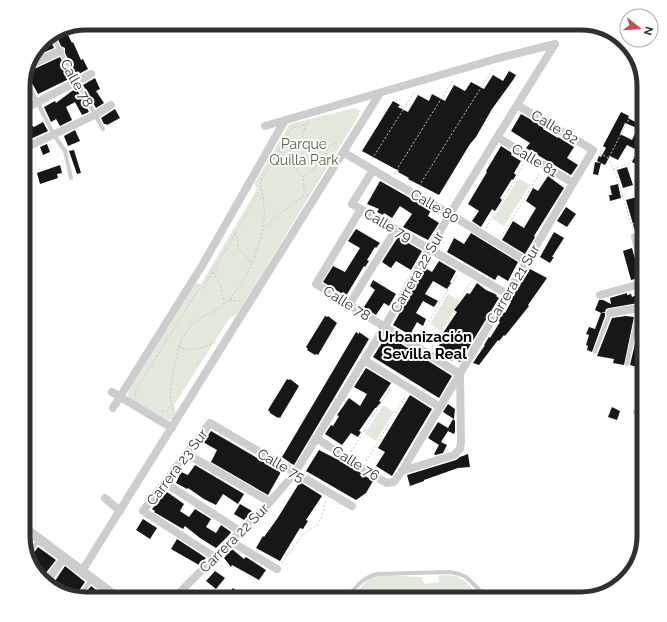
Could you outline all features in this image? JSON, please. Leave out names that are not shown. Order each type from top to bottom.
[{"type":"street","name":"Carrera 22 Sur","points":[[180,592],[270,502],[295,473],[385,326],[450,214],[555,44],[499,58]]},
{"type":"street","points":[[36,62],[60,51]]},
{"type":"street","points":[[265,126],[499,58]]},
{"type":"street","points":[[30,106],[91,74]]},
{"type":"street","points":[[82,571],[380,93]]},
{"type":"street","points":[[30,146],[95,115],[111,105]]},
{"type":"street","name":"Calle 82","points":[[517,105],[593,150]]},
{"type":"street","points":[[113,408],[203,264],[285,120]]},
{"type":"street","name":"Calle 81","points":[[497,137],[573,183]]},
{"type":"street","name":"Carrera 21 Sur","points":[[397,480],[506,294],[593,150]]},
{"type":"street","name":"Calle 80","points":[[343,152],[450,214],[526,261]]},
{"type":"street","name":"Calle 79","points":[[370,168],[352,204],[506,294]]},
{"type":"street","name":"Calle 78","points":[[361,209],[316,284],[460,374]]},
{"type":"street","points":[[350,305],[396,229]]},
{"type":"street","points":[[635,237],[637,245]]},
{"type":"street","points":[[600,295],[637,285]]},
{"type":"street","points":[[610,313],[637,308]]},
{"type":"street","points":[[364,360],[440,407]]},
{"type":"street","points":[[402,471],[454,455],[460,449],[460,374]]},
{"type":"street","points":[[112,392],[172,428]]},
{"type":"street","name":"Carrera 23 Sur","points":[[210,423],[143,511],[215,557]]},
{"type":"street","name":"Calle 75","points":[[210,423],[352,506]]},
{"type":"street","name":"Calle 76","points":[[316,438],[386,483],[397,480]]},
{"type":"street","points":[[187,454],[270,502]]},
{"type":"street","points":[[165,483],[240,531]]},
{"type":"street","points":[[105,498],[120,511]]},
{"type":"street","points":[[30,532],[110,592]]},
{"type":"street","points":[[230,541],[277,569]]},
{"type":"street","points":[[49,578],[64,558]]},
{"type":"lane","name":"Calle 78","points":[[54,40],[76,82],[104,129]]},
{"type":"lane","points":[[30,87],[54,135],[65,151],[71,178]]},
{"type":"lane","points":[[596,352],[610,313]]},
{"type":"lane","points":[[627,364],[637,326]]},
{"type":"lane","points":[[32,549],[39,539]]},
{"type":"lane","points":[[353,592],[368,576],[377,574],[450,572],[466,577],[482,592]]},
{"type":"lane","points":[[82,592],[92,579]]},
{"type":"path","points":[[414,194],[499,58]]},
{"type":"path","points":[[390,180],[460,69]]},
{"type":"path","points":[[370,168],[422,80]]},
{"type":"path","points":[[318,111],[304,129],[302,139],[308,146],[311,148],[328,144],[350,142]]},
{"type":"path","points":[[608,158],[629,119]]},
{"type":"path","points":[[177,420],[170,398],[171,379],[178,347],[182,338],[194,323],[229,300],[243,279],[251,263],[262,230],[264,210],[260,182],[292,128],[307,124]]},
{"type":"path","points":[[303,177],[324,158],[327,154],[328,144]]},
{"type":"path","points":[[279,150],[303,177],[304,190],[313,200]]},
{"type":"path","points":[[593,150],[608,158],[618,180],[635,237]]},
{"type":"path","points":[[613,169],[630,164],[637,151]]},
{"type":"path","points":[[482,234],[529,156]]},
{"type":"path","points":[[497,243],[544,165]]},
{"type":"path","points":[[140,400],[135,396],[135,391],[198,290],[202,288],[213,272],[261,188]]},
{"type":"path","points":[[262,230],[277,216],[306,194]]},
{"type":"path","points":[[631,224],[637,223]]},
{"type":"path","points":[[236,232],[239,248],[251,263]]},
{"type":"path","points":[[415,345],[461,267]]},
{"type":"path","points":[[213,272],[220,284],[224,304]]},
{"type":"path","points":[[428,354],[475,276]]},
{"type":"path","points":[[229,300],[237,302],[251,300]]},
{"type":"path","points":[[178,347],[190,350],[201,348],[230,334]]},
{"type":"path","points":[[347,457],[395,380]]},
{"type":"path","points":[[363,467],[410,389]]},
{"type":"path","points":[[161,412],[166,412],[170,409],[171,404]]},
{"type":"path","points":[[277,569],[303,534],[317,525],[321,518],[328,492]]},
{"type":"green space","name":"Parque Quilla Park","points":[[355,108],[360,111],[359,115],[238,313],[229,319],[174,405],[176,413],[173,418],[168,421],[129,398],[129,390],[196,283],[201,284],[257,189],[254,184],[289,125]]},
{"type":"green space","points":[[519,178],[530,185],[504,226],[493,219]]},
{"type":"green space","points":[[448,294],[459,301],[441,331],[430,324]]},
{"type":"green space","points":[[383,405],[394,412],[376,441],[365,434]]},
{"type":"green space","points":[[388,575],[422,577],[424,584],[439,582],[438,575],[457,576],[466,582],[476,592],[357,592],[365,582],[371,578]]},
{"type":"building","points":[[67,33],[81,60],[83,59],[88,69],[77,75],[65,53],[65,48],[61,46],[57,38]]},
{"type":"building","points":[[51,42],[54,48],[41,54]]},
{"type":"building","points":[[60,57],[71,78],[38,94],[30,80],[34,69]]},
{"type":"building","points":[[509,71],[516,75],[492,109],[439,195],[408,179],[409,178],[398,172],[399,171],[362,151],[393,101],[400,105],[398,107],[408,112],[418,95],[429,101],[432,94],[445,101],[454,85],[465,91],[471,82],[484,89],[493,75],[503,81]]},
{"type":"building","points":[[95,78],[100,89],[96,91],[104,103],[96,108],[83,85]]},
{"type":"building","points":[[76,88],[89,112],[82,115],[75,102],[66,107],[72,120],[60,126],[56,119],[51,122],[44,107],[55,101],[56,103]]},
{"type":"building","points":[[115,109],[120,118],[107,125],[104,124],[101,118]]},
{"type":"building","points":[[621,112],[629,116],[628,118],[637,123],[637,128],[625,123],[620,134],[632,140],[637,129],[637,150],[627,145],[618,160],[610,156],[605,165],[597,161],[599,156],[601,157],[606,148],[603,146]]},
{"type":"building","points":[[521,114],[574,147],[567,158],[578,165],[571,175],[526,148],[530,143],[511,131]]},
{"type":"building","points":[[43,122],[48,131],[30,139],[30,127],[34,127]]},
{"type":"building","points":[[75,130],[80,141],[68,146],[64,136]]},
{"type":"building","points":[[47,144],[50,152],[43,155],[40,147]]},
{"type":"building","points":[[501,146],[521,161],[514,173],[516,175],[500,198],[502,200],[495,211],[492,209],[481,227],[472,221],[479,211],[468,204]]},
{"type":"building","points":[[74,150],[81,173],[77,174],[69,151]]},
{"type":"building","points":[[635,156],[637,157],[637,164],[632,162]]},
{"type":"building","points":[[595,162],[601,163],[598,175],[593,174]]},
{"type":"building","points":[[60,165],[62,173],[57,174],[58,178],[40,184],[37,173]]},
{"type":"building","points":[[627,167],[633,185],[623,188],[617,170]]},
{"type":"building","points":[[548,176],[564,188],[534,236],[535,237],[525,254],[502,240],[513,221],[524,228],[536,208],[526,201],[533,188],[538,191]]},
{"type":"building","points":[[380,181],[431,210],[428,216],[439,223],[428,240],[403,227],[412,214],[400,206],[392,218],[384,213],[383,215],[377,212],[379,209],[367,204]]},
{"type":"building","points":[[618,184],[621,198],[610,201],[609,195],[612,195],[610,186]]},
{"type":"building","points":[[637,197],[637,232],[635,231],[626,200]]},
{"type":"building","points":[[566,207],[576,214],[567,227],[557,221]]},
{"type":"building","points":[[356,229],[380,243],[376,248],[375,247],[367,260],[369,261],[365,267],[364,266],[346,296],[323,282],[333,266],[345,272],[360,248],[348,241]]},
{"type":"building","points":[[554,232],[564,238],[550,263],[540,257]]},
{"type":"building","points":[[471,233],[518,262],[508,281],[498,275],[495,280],[447,252],[454,238],[464,244]]},
{"type":"building","points":[[398,237],[422,251],[411,270],[396,261],[391,268],[382,262]]},
{"type":"building","points":[[632,248],[637,266],[637,278],[631,280],[623,251]]},
{"type":"building","points":[[439,261],[456,271],[447,289],[433,281],[425,294],[438,301],[434,307],[423,301],[416,313],[426,319],[423,326],[417,322],[410,335],[393,325],[425,268],[432,272]]},
{"type":"building","points":[[530,269],[547,278],[528,305],[529,306],[505,336],[504,335],[499,341],[498,340],[479,365],[473,363],[500,322],[498,321],[504,312],[505,313],[511,302],[510,301]]},
{"type":"building","points":[[373,280],[396,294],[389,306],[384,303],[376,315],[364,307],[375,290],[370,286]]},
{"type":"building","points":[[477,283],[486,290],[497,295],[496,296],[499,298],[460,362],[453,359],[452,361],[441,355],[442,353],[437,349],[440,344],[437,342],[457,312],[454,310],[467,293],[470,294]]},
{"type":"building","points":[[627,293],[627,295],[631,294],[632,297],[637,295],[637,303],[609,308],[606,309],[605,312],[601,313],[595,310],[599,300],[603,300],[611,304],[610,298]]},
{"type":"building","points":[[601,313],[605,313],[605,316],[592,352],[587,350],[588,346],[586,345],[589,335],[586,334],[589,327],[595,329]]},
{"type":"building","points":[[325,316],[328,316],[337,323],[318,355],[315,355],[307,350],[308,349],[306,347]]},
{"type":"building","points":[[626,316],[634,317],[624,365],[613,363],[614,359],[597,356],[612,318]]},
{"type":"building","points":[[356,332],[359,334],[359,332],[369,339],[294,465],[282,457]]},
{"type":"building","points":[[387,335],[452,376],[439,398],[373,357]]},
{"type":"building","points":[[637,335],[637,367],[630,365]]},
{"type":"building","points":[[366,368],[391,383],[379,401],[381,402],[359,431],[361,432],[358,437],[351,433],[342,445],[325,434],[331,425],[333,426],[339,416],[337,415],[349,398],[360,406],[367,394],[354,387]]},
{"type":"building","points":[[287,379],[290,379],[299,386],[280,418],[278,418],[268,410]]},
{"type":"building","points":[[410,395],[432,409],[392,476],[376,466],[385,452],[378,448]]},
{"type":"building","points":[[448,404],[455,409],[454,419],[443,412]]},
{"type":"building","points":[[612,407],[620,411],[617,420],[608,417]]},
{"type":"building","points":[[453,419],[455,421],[454,434],[448,431],[441,442],[447,445],[443,453],[436,455],[434,454],[439,445],[428,438],[438,422],[448,428]]},
{"type":"building","points":[[211,431],[281,472],[268,495],[211,462],[217,450],[203,442]]},
{"type":"building","points":[[319,450],[350,466],[373,481],[366,493],[356,500],[306,471]]},
{"type":"building","points":[[468,454],[470,467],[458,468],[410,486],[407,475],[456,460]]},
{"type":"building","points":[[195,465],[244,494],[238,504],[223,494],[216,505],[188,488],[187,489],[176,483],[181,472],[188,475]]},
{"type":"building","points":[[300,482],[322,496],[306,520],[308,521],[303,529],[300,528],[280,561],[256,548],[263,536],[264,537],[277,519]]},
{"type":"building","points":[[167,492],[184,504],[180,511],[189,517],[195,509],[211,519],[206,527],[216,533],[221,525],[231,532],[216,548],[185,526],[183,529],[154,512],[155,511],[152,509]]},
{"type":"building","points":[[240,504],[252,511],[244,520],[234,514]]},
{"type":"building","points":[[143,519],[157,528],[150,539],[136,530]]},
{"type":"building","points":[[177,539],[206,558],[199,565],[171,549]]},
{"type":"building","points":[[38,547],[56,560],[45,574],[39,567],[33,554]]},
{"type":"building","points":[[232,549],[244,559],[246,557],[266,570],[259,580],[232,565],[231,567],[224,558]]},
{"type":"building","points":[[65,566],[85,582],[79,591],[65,588],[56,583],[57,582],[55,581]]},
{"type":"building","points":[[215,571],[225,578],[216,589],[206,581]]},
{"type":"building","points":[[91,586],[99,592],[86,592]]},
{"type":"building","points":[[233,588],[238,592],[230,592]]},
{"type":"district","name":"Urbanización Sevilla Real","points":[[425,346]]}]
